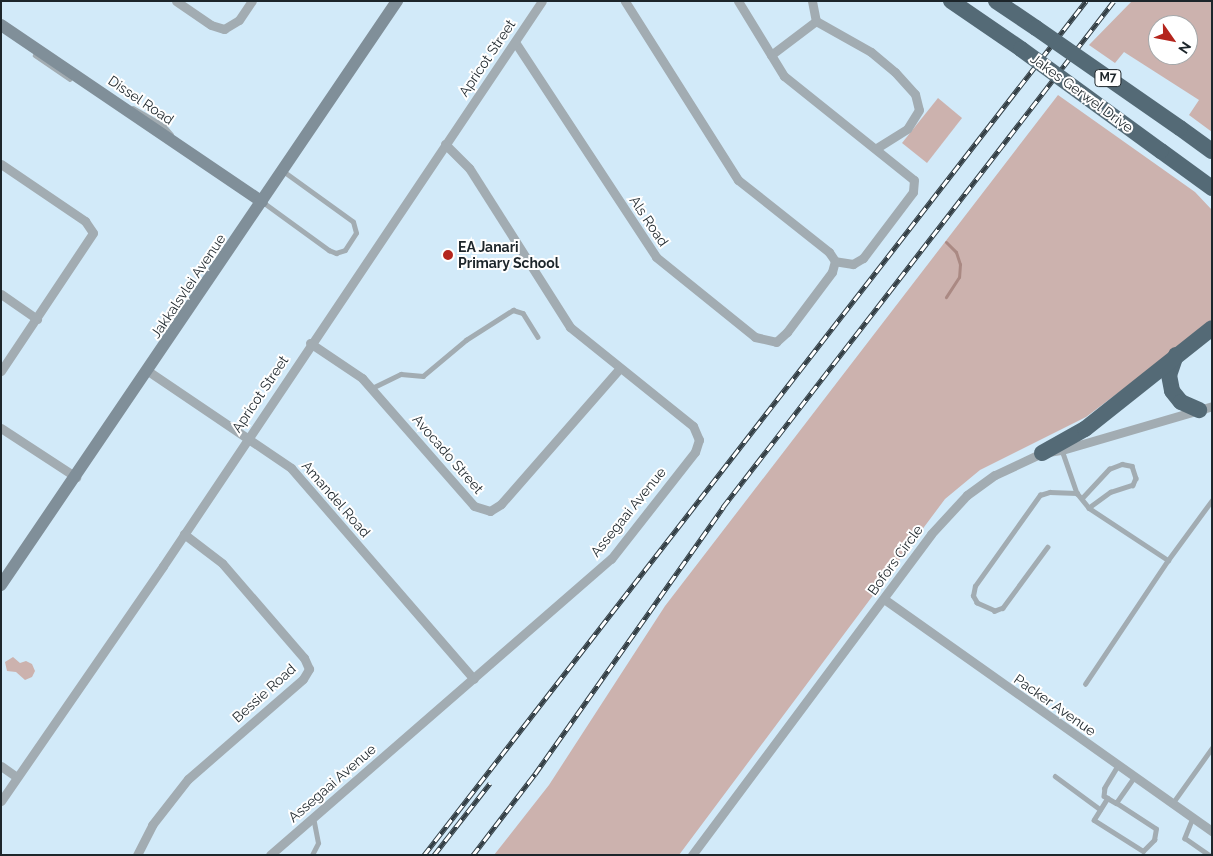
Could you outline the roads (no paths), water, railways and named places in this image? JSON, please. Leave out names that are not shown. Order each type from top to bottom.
[{"type":"highway","name":"Jakes Gerwel Drive","points":[[951,1],[1212,188]]},
{"type":"highway","name":"Jakes Gerwel Drive","points":[[996,1],[1212,151]]},
{"type":"highway","points":[[1166,154],[1212,202]]},
{"type":"highway","points":[[1042,453],[1080,433],[1212,328]]},
{"type":"highway","points":[[1176,355],[1170,376],[1172,391],[1181,402],[1206,408]]},
{"type":"street","points":[[176,1],[211,25],[224,29],[239,20],[252,1]]},
{"type":"street","name":"Jakkalsvlei Avenue","points":[[1,586],[76,478],[397,1]]},
{"type":"street","name":"Apricot Street","points":[[1,801],[184,534],[310,343],[542,1]]},
{"type":"street","points":[[625,1],[738,180],[829,252],[835,261],[844,264],[860,261],[913,192],[912,175],[791,82],[771,55],[738,1]]},
{"type":"street","points":[[812,1],[816,22]]},
{"type":"street","points":[[816,22],[871,52],[915,94],[919,110],[907,129],[876,148]]},
{"type":"street","points":[[771,55],[816,22]]},
{"type":"street","name":"Dissel Road","points":[[1,25],[262,202]]},
{"type":"street","name":"Als Road","points":[[515,42],[656,257],[755,338],[776,342],[787,332],[832,272],[835,261]]},
{"type":"street","name":"Assegaai Avenue","points":[[270,855],[611,559],[695,452],[700,440],[693,426],[619,369],[570,326],[469,168],[445,144]]},
{"type":"street","points":[[1,164],[85,221],[93,233],[1,371]]},
{"type":"street","points":[[1,294],[36,319]]},
{"type":"street","name":"Avocado Street","points":[[310,343],[372,388],[474,506],[490,511],[501,504],[619,369]]},
{"type":"street","name":"Amandel Road","points":[[148,371],[247,438],[299,476],[474,678]]},
{"type":"street","name":"Bofors Circle","points":[[692,855],[955,505],[995,475],[1042,453],[1062,450],[1206,408]]},
{"type":"street","points":[[1,428],[76,478]]},
{"type":"street","name":"Bessie Road","points":[[137,855],[152,825],[188,779],[303,679],[309,669],[304,658],[222,563],[184,534]]},
{"type":"street","name":"Packer Avenue","points":[[884,600],[1212,831]]},
{"type":"street","points":[[1,766],[17,777]]},
{"type":"lane","points":[[262,202],[336,253],[344,250],[356,233],[353,222],[283,171]]},
{"type":"lane","points":[[372,388],[401,374],[423,376],[466,340],[513,310],[523,313],[538,337]]},
{"type":"lane","points":[[1062,450],[1078,493],[1090,508],[1168,560]]},
{"type":"lane","points":[[1082,498],[1110,470],[1122,464],[1132,466],[1136,478],[1133,485],[1111,492],[1090,508]]},
{"type":"lane","points":[[1048,547],[1003,608],[995,611],[977,603],[973,596],[975,586],[1040,495],[1050,492],[1078,493]]},
{"type":"lane","points":[[1085,684],[1168,560],[1212,500]]},
{"type":"lane","points":[[1172,804],[1212,748]]},
{"type":"lane","points":[[1108,798],[1094,820],[1143,852],[1154,840],[1156,829],[1108,798],[1103,790],[1118,766]]},
{"type":"lane","points":[[1055,776],[1100,809]]},
{"type":"lane","points":[[1116,803],[1134,777]]},
{"type":"lane","points":[[312,855],[318,843],[314,818]]},
{"type":"lane","points":[[1193,818],[1184,838],[1209,855]]},
{"type":"waterway","points":[[946,242],[956,252],[960,264],[959,277],[946,297]]},
{"type":"railway","points":[[424,855],[1086,1]]},
{"type":"railway","points":[[473,855],[535,774],[723,507],[1114,1]]},
{"type":"railway","points":[[434,855],[490,783]]},
{"type":"place","name":"EA Janari Primary School","points":[[448,255]]}]
